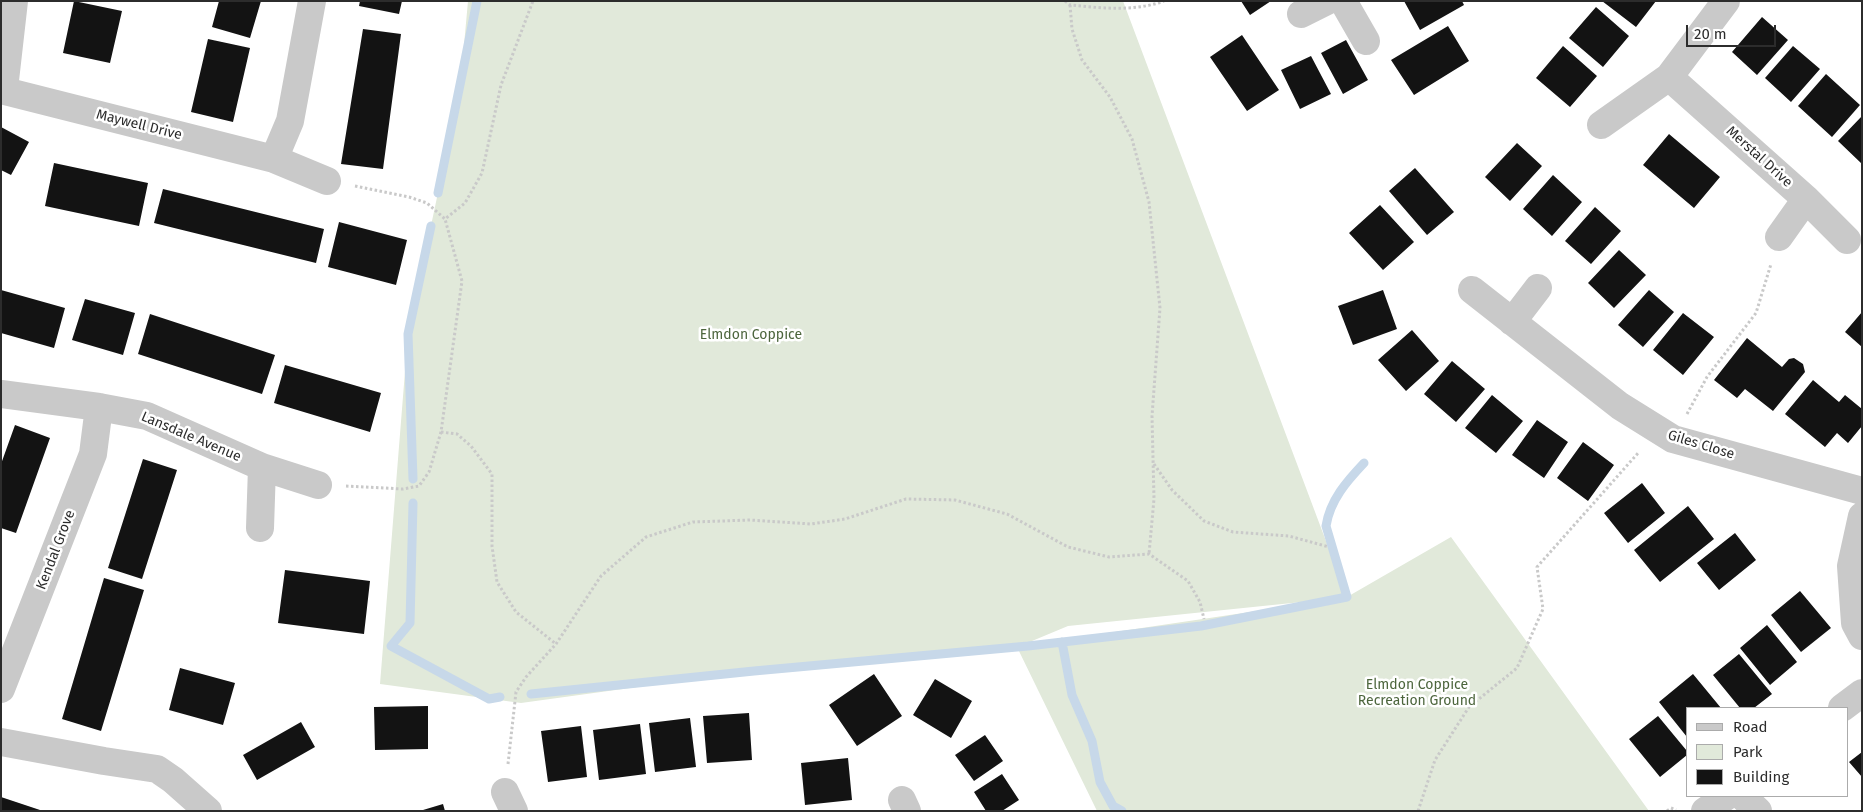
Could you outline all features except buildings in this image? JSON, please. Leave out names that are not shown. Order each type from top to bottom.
[{"type":"street","name":"Maywell Drive","points":[[14,1],[2,89],[274,160],[327,181]]},
{"type":"street","points":[[274,160],[290,121],[312,1]]},
{"type":"street","points":[[1301,14],[1327,1]]},
{"type":"street","points":[[1343,1],[1366,42]]},
{"type":"street","points":[[1601,124],[1669,77],[1726,1]]},
{"type":"street","name":"Merstal Drive","points":[[1669,77],[1806,198],[1847,240]]},
{"type":"street","points":[[1779,237],[1806,198]]},
{"type":"street","points":[[1512,322],[1538,288]]},
{"type":"street","name":"Giles Close","points":[[1472,290],[1620,406],[1666,435],[1862,491]]},
{"type":"street","name":"Lansdale Avenue","points":[[1,394],[99,407],[147,416],[262,468],[318,485]]},
{"type":"street","name":"Kendal Grove","points":[[1,689],[93,454],[99,407]]},
{"type":"street","points":[[260,528],[262,468]]},
{"type":"street","points":[[1862,516],[1851,566],[1855,623],[1862,636]]},
{"type":"street","points":[[1843,707],[1862,693]]},
{"type":"street","points":[[1,742],[157,769],[173,780],[208,811]]},
{"type":"street","points":[[1705,811],[1726,797]]},
{"type":"street","points":[[1743,797],[1758,811]]},
{"type":"path","points":[[445,219],[465,203],[482,173],[502,85],[533,1]]},
{"type":"path","points":[[1065,1],[1070,5],[1112,9],[1156,4],[1164,1]]},
{"type":"path","points":[[1070,5],[1072,29],[1082,60],[1110,97],[1132,139],[1150,202],[1160,308],[1152,416],[1154,500],[1148,554]]},
{"type":"path","points":[[318,485],[403,489],[419,486],[429,472],[441,432],[462,281],[445,219],[426,203],[409,197],[327,181]]},
{"type":"path","points":[[1418,811],[1435,760],[1469,706],[1517,668],[1543,609],[1537,567],[1666,435],[1706,377],[1756,313],[1779,237]]},
{"type":"path","points":[[441,432],[456,434],[471,446],[492,474],[492,546],[497,582],[516,612],[556,644]]},
{"type":"path","points":[[1154,464],[1172,490],[1204,521],[1233,532],[1288,536],[1329,547]]},
{"type":"path","points":[[509,801],[516,692],[526,677],[556,644],[601,576],[646,537],[693,522],[750,520],[811,524],[845,519],[906,498],[955,500],[1007,514],[1068,547],[1109,557],[1148,554],[1188,581],[1200,602],[1204,618]]},
{"type":"green space","name":"Elmdon Coppice","points":[[468,1],[1123,1],[1347,597],[1451,537],[1649,811],[1097,811],[1017,647],[754,671],[521,703],[380,684],[408,334],[460,89]],"holes":[[[1331,600],[1020,646],[1068,626]]]},
{"type":"waterway","points":[[438,193],[477,1]]},
{"type":"waterway","points":[[413,479],[408,334],[431,226]]},
{"type":"waterway","points":[[531,694],[1028,646],[1201,626],[1347,597],[1326,526],[1335,499],[1364,463]]},
{"type":"waterway","points":[[413,503],[410,623],[391,646],[489,699],[500,697]]},
{"type":"waterway","points":[[1062,642],[1072,695],[1092,741],[1100,782],[1113,806],[1122,811]]},
{"type":"park label","name":"Elmdon Coppice Recreation Ground","points":[[1417,694]]}]
